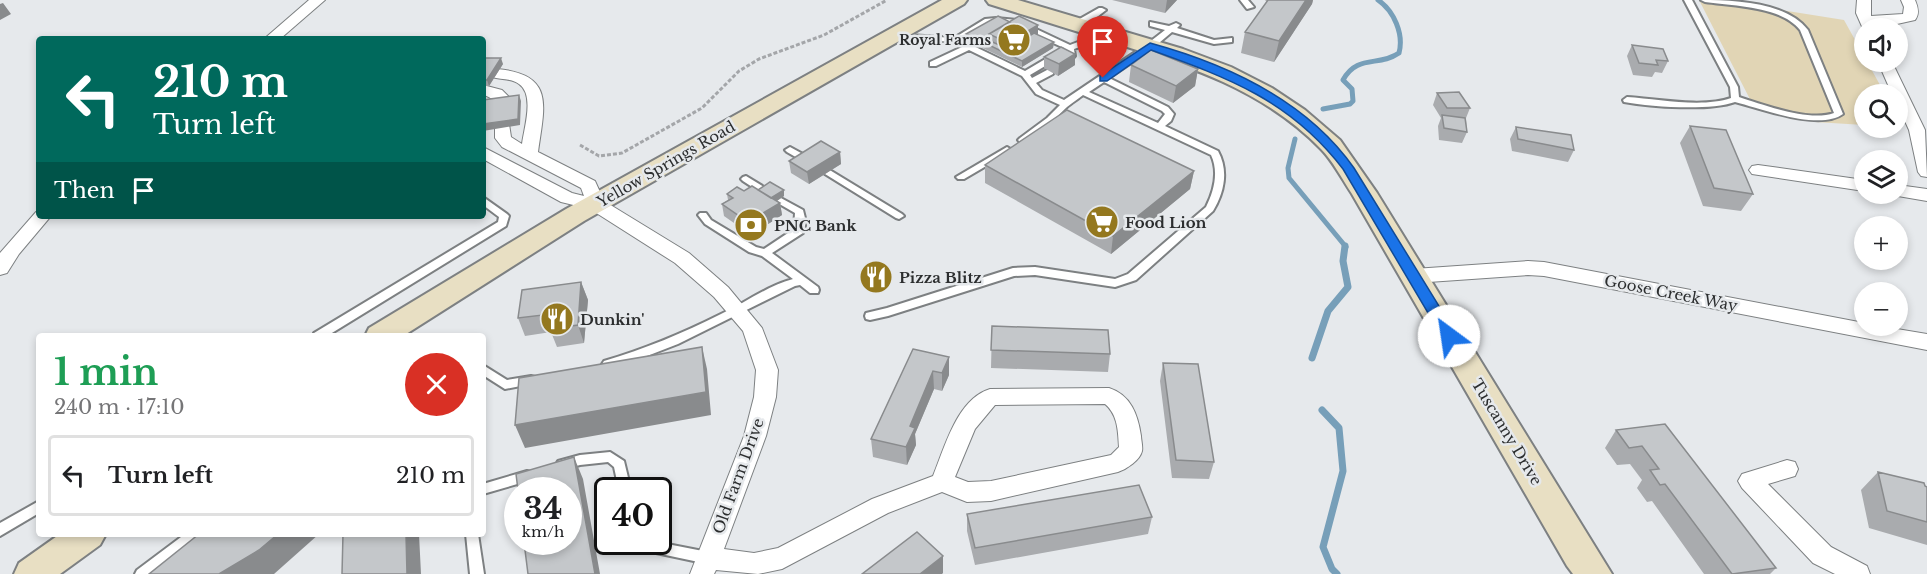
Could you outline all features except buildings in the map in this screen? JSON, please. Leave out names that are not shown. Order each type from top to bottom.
[{"type":"street","points":[[275,36],[318,0]]},
{"type":"street","name":"Yellow Springs Road","points":[[385,333],[596,204],[957,0]]},
{"type":"street","name":"Tuscanny Drive","points":[[996,0],[1107,34],[1162,32],[1223,72],[1264,93],[1316,131],[1348,168],[1580,555],[1594,574]]},
{"type":"street","points":[[1864,0],[1863,13],[1865,18]]},
{"type":"street","points":[[1906,18],[1910,17],[1911,7],[1908,0]]},
{"type":"street","points":[[1890,72],[1917,130],[1927,172]]},
{"type":"street","points":[[497,74],[520,75],[531,82],[535,93],[529,154]]},
{"type":"street","points":[[486,91],[496,93],[504,100]]},
{"type":"street","points":[[503,128],[503,138],[508,143],[589,185],[596,204]]},
{"type":"street","points":[[486,154],[567,198],[596,204]]},
{"type":"street","points":[[1758,170],[1854,184]]},
{"type":"street","points":[[1908,192],[1927,195]]},
{"type":"street","name":"Old Farm Drive","points":[[596,204],[682,258],[739,310],[752,328],[760,346],[767,370],[765,397],[755,436],[705,566]]},
{"type":"street","points":[[0,268],[12,250],[39,219]]},
{"type":"street","name":"Goose Creek Way","points":[[1414,276],[1528,268],[1544,269],[1927,342]]},
{"type":"street","points":[[705,566],[754,564],[782,558],[880,506],[942,482],[967,492],[991,491],[1118,463],[1131,450],[1125,410],[1119,402],[1109,396],[990,397],[970,418],[942,482]]},
{"type":"street","points":[[1787,470],[1750,481],[1822,555],[1858,574]]},
{"type":"street","points":[[32,574],[84,537]]},
{"type":"lane","points":[[1244,0],[1250,7]]},
{"type":"lane","points":[[1688,0],[1734,87],[1735,99]]},
{"type":"lane","points":[[1627,100],[1727,104],[1735,99],[1808,116],[1823,118],[1839,114],[1804,30],[1797,20],[1779,12],[1705,0]]},
{"type":"lane","points":[[1073,25],[1102,10]]},
{"type":"lane","points":[[955,40],[988,21],[996,20],[1014,22],[1070,48]]},
{"type":"lane","points":[[961,177],[1000,156],[1031,134],[1050,120],[1065,104],[1162,32],[1215,42],[1229,40]]},
{"type":"lane","points":[[1025,74],[1070,48],[1107,34]]},
{"type":"lane","points":[[891,36],[955,40],[1025,74],[1039,92],[1065,104]]},
{"type":"lane","points":[[933,64],[968,46]]},
{"type":"lane","points":[[1066,61],[1071,56],[1070,48]]},
{"type":"lane","points":[[1031,82],[1050,72]]},
{"type":"lane","points":[[1103,78],[1165,109],[1170,114],[1159,127]]},
{"type":"lane","points":[[870,316],[1013,272],[1035,271],[1115,283],[1131,277],[1210,209],[1217,195],[1220,162],[1215,153],[1083,92]]},
{"type":"lane","points":[[486,96],[504,100]]},
{"type":"lane","points":[[790,150],[809,161]]},
{"type":"lane","points":[[828,172],[899,216]]},
{"type":"lane","points":[[746,179],[766,192]]},
{"type":"lane","points":[[765,253],[799,231],[800,212],[779,200]]},
{"type":"lane","points":[[323,333],[503,224],[504,216],[486,202]]},
{"type":"lane","points":[[703,215],[708,222],[753,250],[765,253],[814,290]]},
{"type":"lane","points":[[601,366],[668,343],[739,310],[783,285],[800,281]]},
{"type":"lane","points":[[486,371],[505,385],[548,377]]},
{"type":"lane","points":[[486,488],[580,460],[610,458],[620,465],[622,477]]},
{"type":"lane","points":[[0,530],[36,508]]},
{"type":"lane","points":[[142,574],[191,537]]},
{"type":"lane","points":[[472,537],[477,574]]},
{"type":"lane","points":[[672,554],[705,566]]},
{"type":"path","points":[[580,145],[599,156],[622,153],[702,108],[739,71],[759,59],[824,35],[887,0]]},
{"type":"shaded area","points":[[1699,0],[1718,0],[1844,20],[1854,38],[1854,72],[1873,72],[1879,84],[1854,84],[1854,124],[1815,122],[1755,109]]},
{"type":"waterway","points":[[1323,109],[1350,104],[1353,101],[1352,89],[1343,80],[1355,67],[1399,53],[1399,31],[1389,10],[1378,0]]},
{"type":"waterway","points":[[1295,139],[1288,168],[1289,178],[1346,247]]},
{"type":"waterway","points":[[1312,358],[1328,311],[1348,287],[1343,261],[1345,246]]},
{"type":"waterway","points":[[1322,410],[1339,428],[1343,471],[1323,547],[1332,569],[1337,574]]},
{"type":"place","name":"Royal Farms","points":[[1014,40]]},
{"type":"place","name":"Food Lion","points":[[1102,222]]},
{"type":"place","name":"PNC Bank","points":[[751,225]]},
{"type":"place","name":"Pizza Blitz","points":[[876,277]]},
{"type":"place","name":"Dunkin'","points":[[557,319]]},
{"type":"route","points":[[1103,78],[1150,46],[1223,72],[1280,103],[1331,145],[1348,168],[1449,336]]}]
